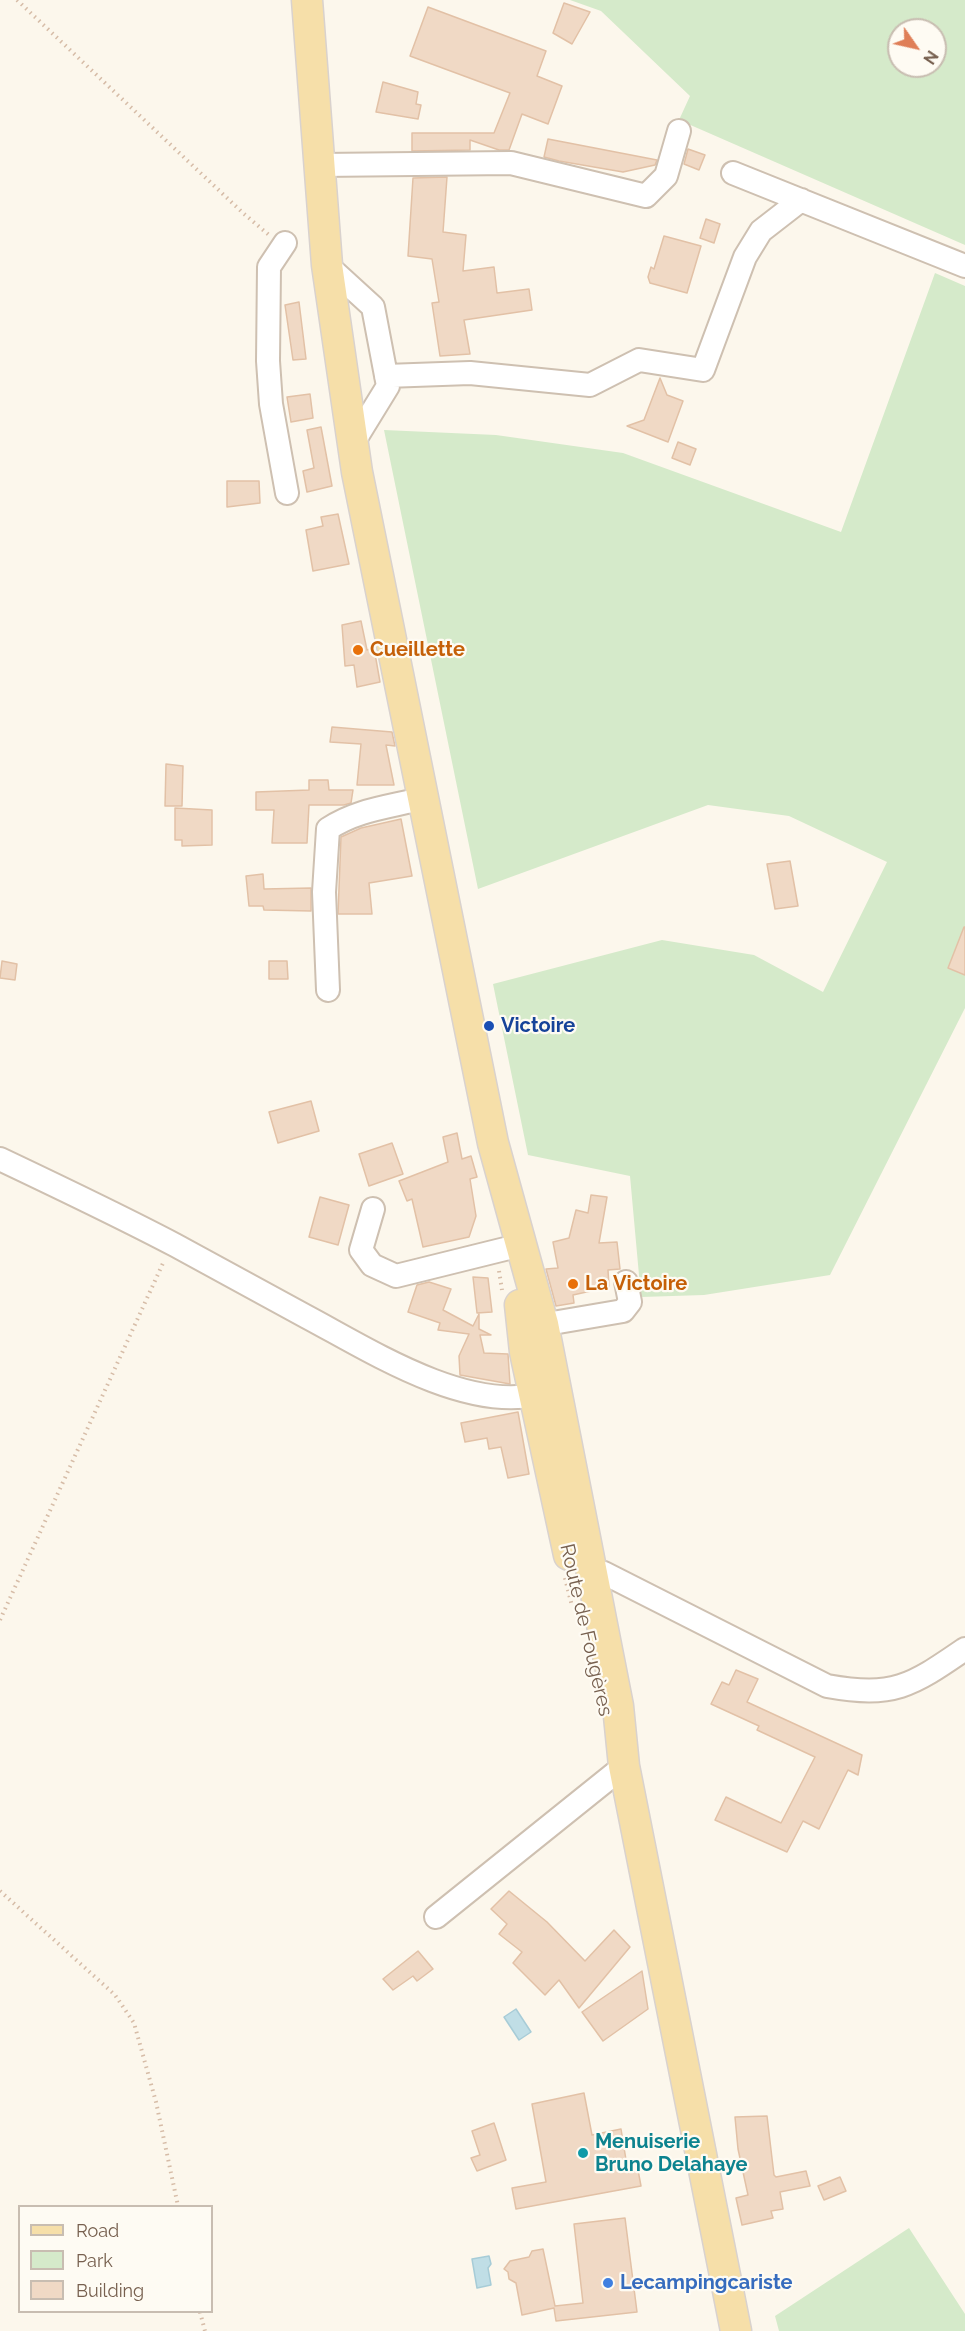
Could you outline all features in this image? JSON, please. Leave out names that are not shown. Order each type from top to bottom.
[{"type":"main road","points":[[307,0],[327,266],[353,442],[533,1326],[551,1366],[565,1487]]},
{"type":"main road","name":"Route de Fougères","points":[[501,1172],[509,1248],[533,1326],[525,1352],[535,1395],[565,1487],[586,1588],[604,1713],[624,1766],[736,2331]]},
{"type":"main road","points":[[535,1395],[551,1366]]},
{"type":"street","points":[[320,165],[511,163],[646,196],[666,176],[679,131]]},
{"type":"street","points":[[733,173],[965,267]]},
{"type":"street","points":[[386,376],[470,373],[590,385],[639,360],[703,370],[745,256],[760,231],[801,200]]},
{"type":"street","points":[[285,243],[269,267],[268,362],[271,404],[287,493]]},
{"type":"street","points":[[327,266],[373,307],[388,386],[353,442]]},
{"type":"street","points":[[328,990],[324,892],[328,829],[343,819],[370,810],[424,798]]},
{"type":"street","points":[[0,1159],[173,1244],[361,1346],[416,1372],[471,1392],[523,1397],[535,1395]]},
{"type":"street","points":[[373,1209],[361,1250],[372,1265],[396,1276],[509,1248]]},
{"type":"street","points":[[533,1326],[623,1311],[630,1302],[626,1282]]},
{"type":"street","points":[[586,1588],[603,1573],[827,1686],[862,1693],[885,1692],[923,1678],[965,1649]]},
{"type":"street","points":[[436,1917],[624,1766]]},
{"type":"path","points":[[17,0],[243,213],[270,236],[285,243]]},
{"type":"path","points":[[0,1620],[142,1304],[173,1244]]},
{"type":"path","points":[[0,1891],[115,1995],[134,2023],[156,2102],[178,2205]]},
{"type":"path","points":[[200,2313],[205,2331]]},
{"type":"green space","points":[[570,0],[965,0],[965,245],[679,120],[690,96],[601,11]]},
{"type":"green space","points":[[935,273],[965,286],[965,1008],[830,1275],[704,1295],[641,1297],[630,1176],[528,1155],[493,984],[662,940],[754,955],[823,992],[887,862],[789,816],[708,805],[478,889],[384,430],[496,435],[623,453],[841,532]]},
{"type":"green space","points":[[909,2228],[965,2314],[965,2331],[779,2331],[775,2316]]},
{"type":"water","points":[[516,2009],[531,2032],[519,2040],[504,2017]]},
{"type":"water","points":[[489,2256],[491,2264],[488,2268],[491,2285],[477,2288],[472,2259]]},
{"type":"building","points":[[564,3],[590,12],[572,44],[553,33]]},
{"type":"building","points":[[428,7],[546,51],[537,76],[562,86],[548,124],[522,114],[509,150],[499,150],[470,140],[470,150],[412,151],[412,133],[494,133],[510,93],[410,56]]},
{"type":"building","points":[[383,82],[418,92],[416,104],[421,105],[418,119],[376,112]]},
{"type":"building","points":[[548,139],[657,160],[655,165],[623,172],[559,161],[544,157]]},
{"type":"building","points":[[688,149],[705,155],[699,170],[684,164]]},
{"type":"building","points":[[447,177],[443,232],[466,235],[463,271],[494,267],[497,293],[529,289],[532,310],[464,320],[470,354],[440,356],[432,303],[439,302],[432,259],[408,256],[413,178]]},
{"type":"building","points":[[706,219],[720,224],[714,243],[700,238]]},
{"type":"building","points":[[664,236],[701,246],[687,293],[650,283],[648,277],[651,267],[654,269]]},
{"type":"building","points":[[299,302],[306,359],[293,360],[285,305]]},
{"type":"building","points":[[660,378],[667,395],[683,401],[668,442],[627,426],[644,420]]},
{"type":"building","points":[[310,394],[313,418],[291,422],[287,397]]},
{"type":"building","points":[[321,427],[332,486],[307,492],[303,471],[314,468],[307,430]]},
{"type":"building","points":[[678,442],[696,449],[690,465],[672,458]]},
{"type":"building","points":[[227,481],[259,481],[260,503],[227,507]]},
{"type":"building","points":[[338,514],[349,564],[313,571],[306,530],[323,526],[321,517]]},
{"type":"building","points":[[361,621],[367,650],[374,648],[380,682],[357,687],[354,665],[345,666],[342,625]]},
{"type":"building","points":[[332,727],[392,732],[395,746],[386,745],[394,785],[357,785],[361,744],[330,742]]},
{"type":"building","points":[[166,764],[183,766],[182,806],[165,806]]},
{"type":"building","points":[[309,780],[328,780],[329,790],[353,790],[351,803],[309,805],[307,843],[272,843],[274,810],[256,810],[256,792],[309,790]]},
{"type":"building","points":[[175,808],[212,810],[212,845],[182,846],[182,840],[175,840]]},
{"type":"building","points":[[401,819],[412,876],[369,883],[372,914],[338,914],[341,837],[361,828]]},
{"type":"building","points":[[790,861],[798,906],[775,909],[767,864]]},
{"type":"building","points":[[263,874],[264,889],[311,888],[311,911],[264,910],[263,906],[249,906],[246,876]]},
{"type":"building","points":[[965,927],[965,975],[948,968]]},
{"type":"building","points":[[2,961],[17,964],[15,980],[0,978]]},
{"type":"building","points":[[269,961],[287,961],[288,979],[269,979]]},
{"type":"building","points":[[311,1101],[319,1131],[278,1143],[269,1112]]},
{"type":"building","points":[[457,1133],[462,1159],[471,1156],[477,1177],[470,1179],[476,1216],[469,1237],[423,1247],[412,1199],[407,1201],[399,1181],[448,1162],[443,1137]]},
{"type":"building","points":[[392,1143],[403,1174],[369,1186],[359,1154]]},
{"type":"building","points":[[591,1195],[607,1197],[599,1243],[617,1242],[620,1269],[608,1270],[609,1287],[573,1295],[574,1303],[556,1306],[546,1269],[558,1268],[553,1242],[569,1238],[576,1210],[588,1213]]},
{"type":"building","points":[[320,1197],[349,1205],[338,1245],[309,1237]]},
{"type":"building","points":[[473,1277],[488,1278],[492,1312],[477,1313]]},
{"type":"building","points":[[429,1282],[451,1289],[443,1310],[473,1326],[479,1314],[479,1329],[491,1335],[480,1335],[484,1353],[508,1354],[510,1384],[460,1375],[459,1356],[469,1334],[438,1330],[440,1323],[408,1312],[417,1285]]},
{"type":"building","points":[[518,1412],[529,1474],[508,1478],[501,1447],[489,1449],[487,1438],[465,1442],[461,1423]]},
{"type":"building","points":[[736,1670],[758,1679],[747,1702],[862,1755],[858,1775],[848,1770],[819,1829],[803,1821],[787,1852],[715,1820],[726,1797],[781,1823],[815,1757],[757,1730],[759,1726],[711,1704],[722,1682],[729,1685]]},
{"type":"building","points":[[509,1891],[547,1922],[585,1961],[614,1930],[630,1947],[579,2008],[559,1980],[545,1995],[513,1963],[522,1952],[499,1934],[507,1924],[491,1909]]},
{"type":"building","points":[[418,1951],[433,1969],[417,1981],[413,1976],[393,1990],[383,1979]]},
{"type":"building","points":[[642,1971],[648,2009],[603,2041],[582,2012]]},
{"type":"building","name":"Menuiserie Bruno Delahaye","points":[[584,2093],[592,2135],[621,2129],[628,2172],[638,2170],[641,2186],[516,2209],[512,2188],[546,2182],[532,2104]]},
{"type":"building","points":[[767,2116],[774,2175],[776,2177],[806,2171],[810,2186],[780,2192],[783,2209],[771,2211],[773,2218],[742,2225],[736,2198],[748,2195],[738,2149],[735,2117]]},
{"type":"building","points":[[494,2123],[506,2160],[477,2171],[471,2158],[480,2155],[472,2131]]},
{"type":"building","points":[[840,2177],[846,2191],[824,2200],[818,2186]]},
{"type":"building","points":[[625,2218],[637,2312],[556,2321],[554,2308],[522,2315],[516,2283],[509,2279],[508,2272],[504,2269],[510,2261],[529,2257],[532,2251],[543,2249],[555,2306],[583,2303],[574,2224]]},
{"type":"place","name":"Cueillette","points":[[358,650]]},
{"type":"place","name":"Victoire","points":[[489,1026]]},
{"type":"place","name":"La Victoire","points":[[573,1284]]},
{"type":"place","name":"Menuiserie Bruno Delahaye","points":[[583,2153]]},
{"type":"place","name":"Lecampingcariste","points":[[608,2283]]}]
